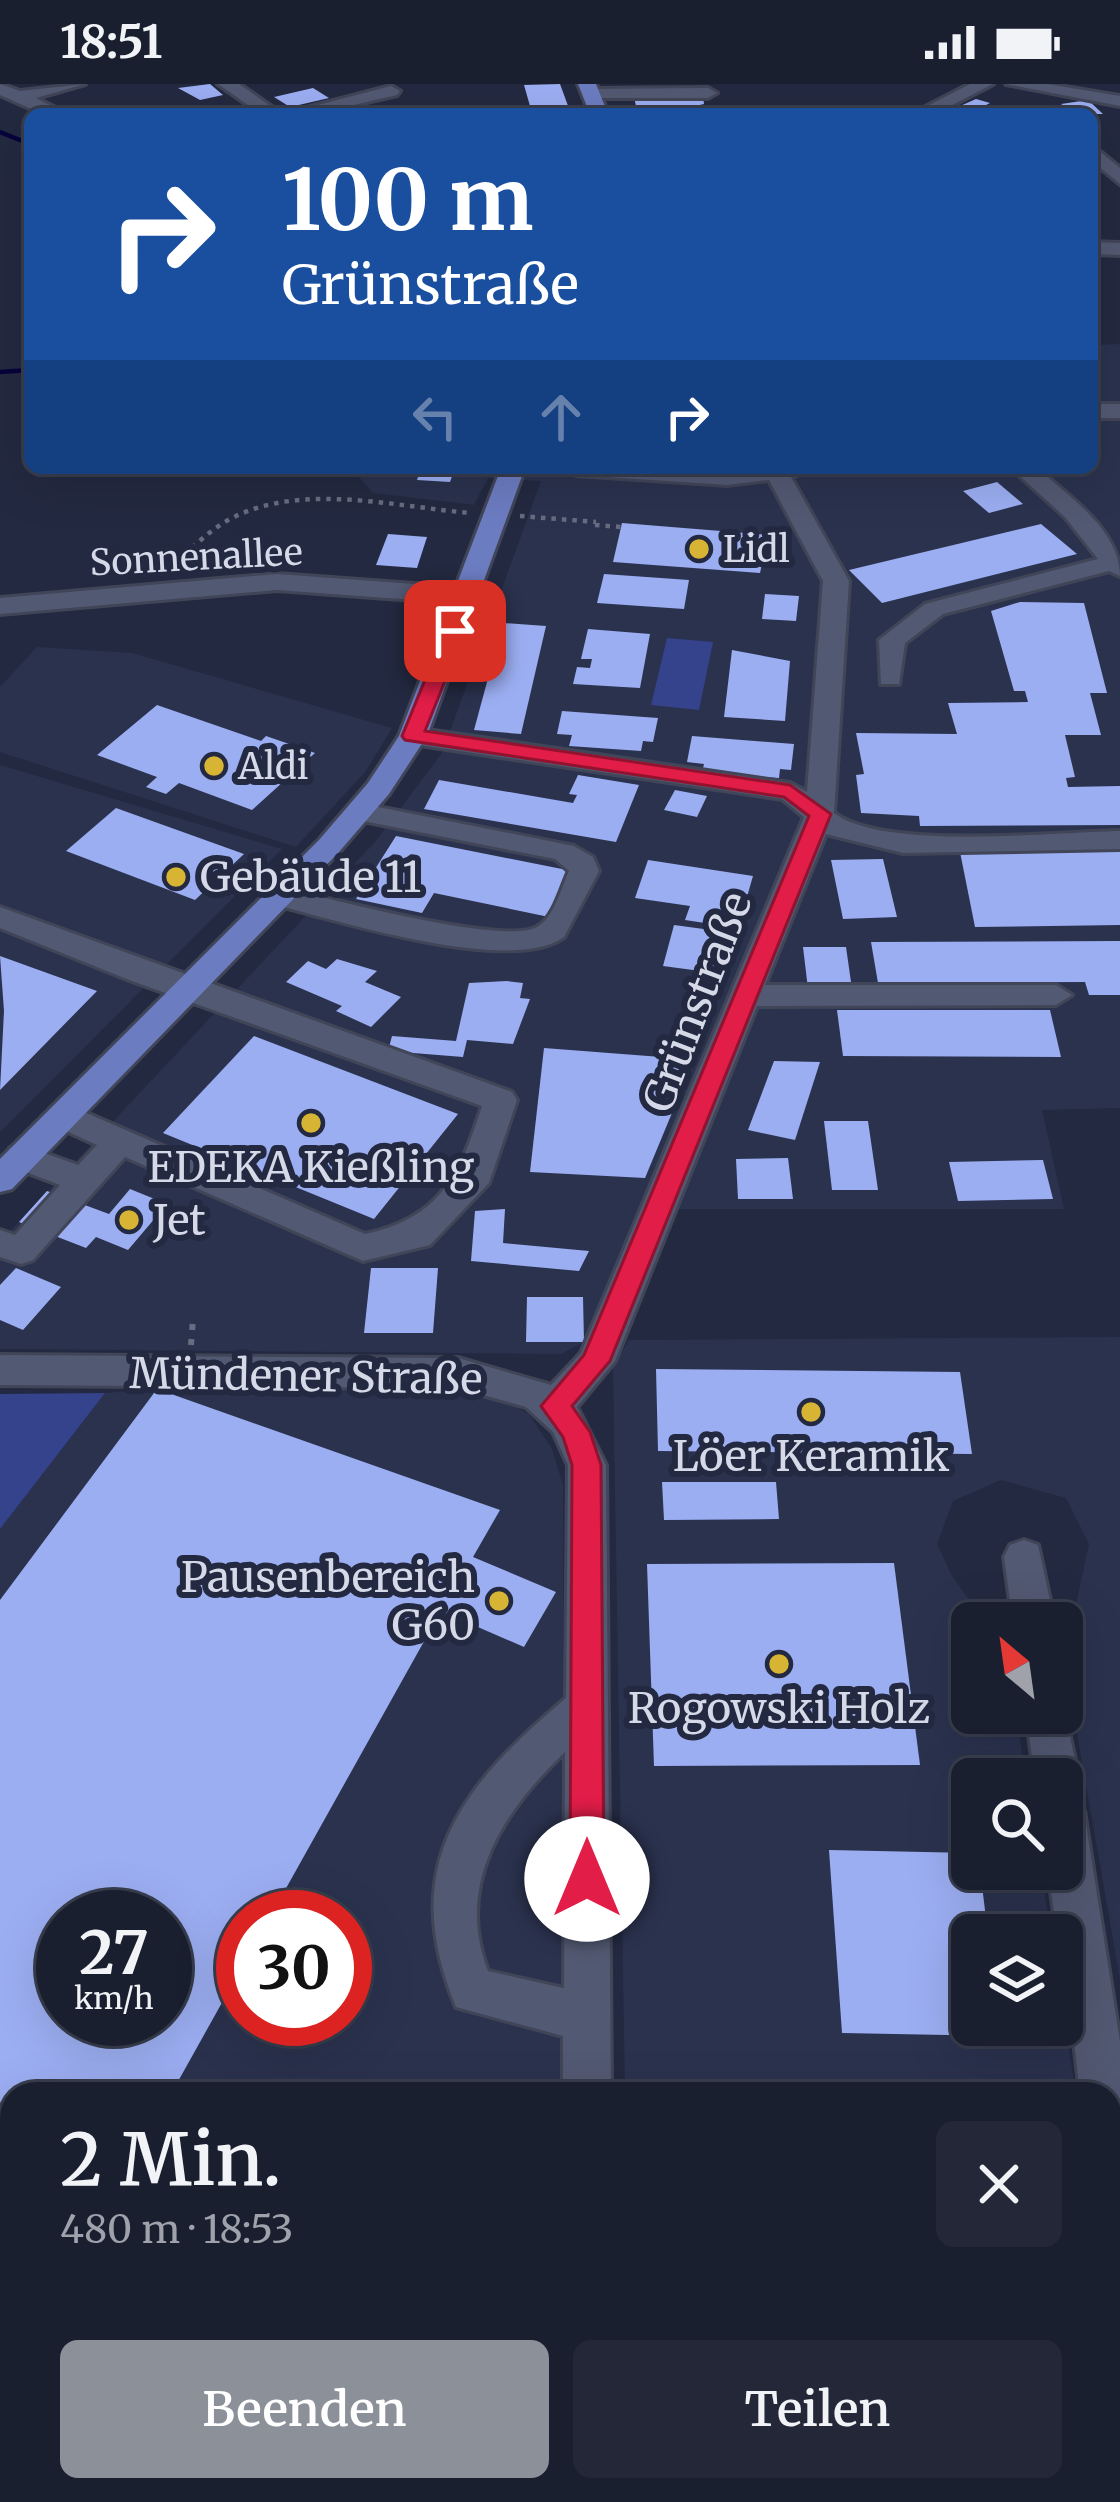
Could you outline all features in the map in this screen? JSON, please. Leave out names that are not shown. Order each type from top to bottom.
[{"type":"main road","points":[[11,1168],[280,896],[358,812],[413,736],[511,474]]},
{"type":"street","points":[[9,93],[76,84]]},
{"type":"street","points":[[227,84],[264,108]]},
{"type":"street","points":[[934,108],[984,84]]},
{"type":"street","points":[[1021,85],[1120,101]]},
{"type":"street","points":[[1021,85],[1046,108]]},
{"type":"street","points":[[314,108],[390,87]]},
{"type":"street","points":[[589,89],[708,93]]},
{"type":"street","points":[[9,93],[44,108]]},
{"type":"street","points":[[1098,158],[1120,178]]},
{"type":"street","name":"Grünstraße","points":[[555,1406],[596,1361],[820,814],[836,581],[778,474]]},
{"type":"street","points":[[890,678],[892,640],[934,609],[1117,565],[1073,512],[1030,474]]},
{"type":"street","name":"Sonnenallee","points":[[0,606],[277,582],[469,596]]},
{"type":"street","points":[[413,736],[790,792],[840,831],[902,844],[1120,840]]},
{"type":"street","points":[[280,896],[434,930],[518,941],[549,934],[584,871],[583,862],[563,852],[358,812]]},
{"type":"street","points":[[0,917],[140,973],[190,986],[500,1100],[477,1174],[418,1236],[363,1247],[63,1116]]},
{"type":"street","points":[[747,996],[1057,995]]},
{"type":"street","points":[[0,1243],[21,1251],[122,1140]]},
{"type":"street","points":[[11,1168],[84,1181]]},
{"type":"street","name":"Mündener Straße","points":[[0,1370],[458,1373],[524,1385],[555,1406]]},
{"type":"street","points":[[555,1406],[576,1432],[587,1465],[587,2082]]},
{"type":"street","points":[[1024,1557],[1031,1602]]},
{"type":"street","points":[[586,2009],[563,2012],[473,1991],[455,1937],[461,1854],[469,1838],[517,1765],[588,1705]]},
{"type":"street","points":[[1076,1890],[1108,2075]]},
{"type":"path","points":[[146,592],[158,574],[224,524],[271,506],[306,502],[476,513]]},
{"type":"path","points":[[516,515],[621,527]]},
{"type":"shaded area","points":[[1120,344],[1120,1108],[1042,1110],[1064,1209],[676,1209],[652,1196],[584,1342],[561,1354],[0,1349],[0,1242],[375,842],[442,753],[541,481],[488,478],[474,505],[373,493],[356,474],[1098,474],[1098,345]]},
{"type":"shaded area","points":[[667,638],[713,642],[699,710],[651,705]]},
{"type":"shaded area","points":[[37,647],[132,653],[392,728],[366,771],[296,847],[0,752],[0,687]]},
{"type":"shaded area","points":[[0,765],[282,849],[0,1132]]},
{"type":"shaded area","points":[[1120,1337],[1120,1979],[1077,1734],[1083,1734],[1083,1602],[1076,1602],[1089,1544],[1066,1498],[1001,1480],[953,1501],[937,1544],[971,1602],[951,1602],[951,1734],[1019,1734],[1023,1758],[951,1758],[951,1890],[1044,1890],[1048,1914],[951,1914],[951,2046],[1069,2046],[1074,2082],[625,2082],[613,1367],[629,1340]]},
{"type":"shaded area","points":[[452,1390],[499,1398],[529,1414],[552,1449],[563,1485],[565,2082],[0,2082],[0,1529],[105,1393]]},
{"type":"shaded area","points":[[105,1393],[0,1529],[0,1394]]},
{"type":"building","points":[[210,84],[223,95],[200,100],[178,88]]},
{"type":"building","points":[[560,84],[569,108],[517,108],[530,106],[524,85]]},
{"type":"building","points":[[313,88],[329,98],[290,107],[274,97]]},
{"type":"building","points":[[703,96],[704,104],[687,108],[636,106],[634,97]]},
{"type":"building","points":[[976,99],[990,103],[980,108],[956,108]]},
{"type":"building","points":[[1088,100],[1097,108],[1067,108],[1061,104]]},
{"type":"building","points":[[419,474],[453,474],[450,482],[417,480]]},
{"type":"building","points":[[997,482],[1023,504],[989,513],[963,491]]},
{"type":"building","name":"Lidl","points":[[622,523],[783,536],[779,565],[762,564],[760,573],[613,562]]},
{"type":"building","points":[[1041,524],[1077,554],[882,603],[849,570]]},
{"type":"building","points":[[388,534],[427,537],[417,568],[376,565]]},
{"type":"building","points":[[604,574],[689,580],[684,609],[597,603]]},
{"type":"building","points":[[765,594],[799,596],[796,621],[762,619]]},
{"type":"building","points":[[1020,602],[1084,603],[1107,693],[1090,693],[1101,735],[1065,735],[1075,777],[1066,778],[1068,787],[1120,786],[1120,825],[920,826],[919,816],[861,813],[856,775],[864,774],[856,733],[957,734],[948,703],[1028,702],[1025,691],[1014,691],[991,611]]},
{"type":"building","points":[[503,623],[546,626],[521,734],[474,730]]},
{"type":"building","points":[[588,629],[650,634],[640,688],[573,684],[577,667],[590,668],[592,659],[581,659]]},
{"type":"building","points":[[732,650],[790,661],[785,721],[724,717]]},
{"type":"building","name":"Aldi","points":[[157,705],[261,741],[266,736],[315,753],[252,810],[179,783],[166,794],[146,787],[157,777],[97,755]]},
{"type":"building","points":[[562,711],[658,718],[653,742],[643,741],[641,751],[569,746],[572,735],[557,734]]},
{"type":"building","points":[[692,736],[794,744],[791,770],[780,769],[779,778],[702,772],[704,764],[687,762]]},
{"type":"building","points":[[578,775],[639,785],[616,842],[424,809],[439,780],[573,803],[577,795],[569,794]]},
{"type":"building","points":[[675,790],[707,796],[697,817],[664,810]]},
{"type":"building","name":"Gebäude 11","points":[[116,808],[244,854],[195,900],[66,851]]},
{"type":"building","points":[[396,836],[572,871],[549,917],[434,893],[422,913],[356,899]]},
{"type":"building","points":[[1120,851],[1120,925],[975,927],[960,852]]},
{"type":"building","points":[[883,859],[897,917],[843,919],[831,860]]},
{"type":"building","points":[[648,860],[753,876],[738,928],[685,920],[690,906],[635,898]]},
{"type":"building","points":[[674,925],[733,933],[723,974],[663,966]]},
{"type":"building","points":[[1120,941],[1120,995],[1089,995],[1085,982],[878,983],[871,942]]},
{"type":"building","points":[[803,947],[846,947],[852,989],[808,989]]},
{"type":"building","points":[[0,956],[97,991],[0,1090],[4,1011]]},
{"type":"building","points":[[337,959],[377,971],[365,982],[401,997],[371,1027],[336,1011],[342,1006],[286,982],[308,961],[326,969]]},
{"type":"building","points":[[469,983],[523,983],[520,998],[530,999],[513,1044],[467,1040],[463,1057],[388,1051],[392,1036],[456,1041]]},
{"type":"building","points":[[837,1010],[1050,1010],[1061,1057],[843,1056]]},
{"type":"building","name":"EDEKA Kießling","points":[[254,1036],[458,1114],[374,1219],[163,1133]]},
{"type":"building","points":[[544,1048],[687,1059],[684,1084],[645,1178],[530,1172]]},
{"type":"building","points":[[774,1061],[820,1062],[795,1140],[748,1130]]},
{"type":"building","points":[[824,1121],[868,1121],[878,1190],[832,1190]]},
{"type":"building","points":[[788,1158],[793,1199],[738,1199],[736,1159]]},
{"type":"building","points":[[1043,1160],[1053,1199],[958,1201],[949,1162]]},
{"type":"building","points":[[130,1189],[167,1204],[128,1250],[96,1237],[86,1248],[19,1222],[47,1191],[109,1214]]},
{"type":"building","points":[[505,1209],[503,1243],[589,1251],[579,1271],[471,1261],[475,1211]]},
{"type":"building","points":[[16,1268],[61,1287],[23,1330],[0,1320],[0,1285]]},
{"type":"building","points":[[371,1268],[438,1268],[433,1333],[364,1333]]},
{"type":"building","points":[[527,1297],[583,1297],[584,1342],[526,1342]]},
{"type":"building","name":"Löer Keramik","points":[[656,1369],[960,1372],[972,1454],[658,1451]]},
{"type":"building","points":[[157,1389],[500,1510],[473,1557],[556,1592],[524,1647],[441,1611],[285,1890],[216,1890],[216,2013],[178,2082],[0,2082],[0,1600]]},
{"type":"building","points":[[662,1482],[776,1482],[779,1519],[664,1520]]},
{"type":"building","name":"Rogowski Holz","points":[[894,1563],[920,1765],[654,1766],[647,1564]]},
{"type":"building","points":[[829,1850],[951,1853],[951,1890],[983,1890],[985,1914],[951,1914],[951,2035],[842,2033]]},
{"type":"waterway","points":[[0,132],[24,142]]},
{"type":"waterway","points":[[0,372],[24,370]]},
{"type":"place","name":"Lidl","points":[[699,549]]},
{"type":"place","name":"Aldi","points":[[214,766]]},
{"type":"place","name":"Gebäude 11","points":[[176,877]]},
{"type":"place","name":"EDEKA Kießling","points":[[311,1123]]},
{"type":"place","name":"Jet","points":[[129,1220]]},
{"type":"place","name":"Löer Keramik","points":[[811,1412]]},
{"type":"place","name":"Pausenbereich G60","points":[[499,1601]]},
{"type":"place","name":"Rogowski Holz","points":[[779,1664]]},
{"type":"route","points":[[455,631],[413,736],[790,792],[820,814],[596,1361],[555,1406],[576,1432],[587,1465],[587,1879]]}]
